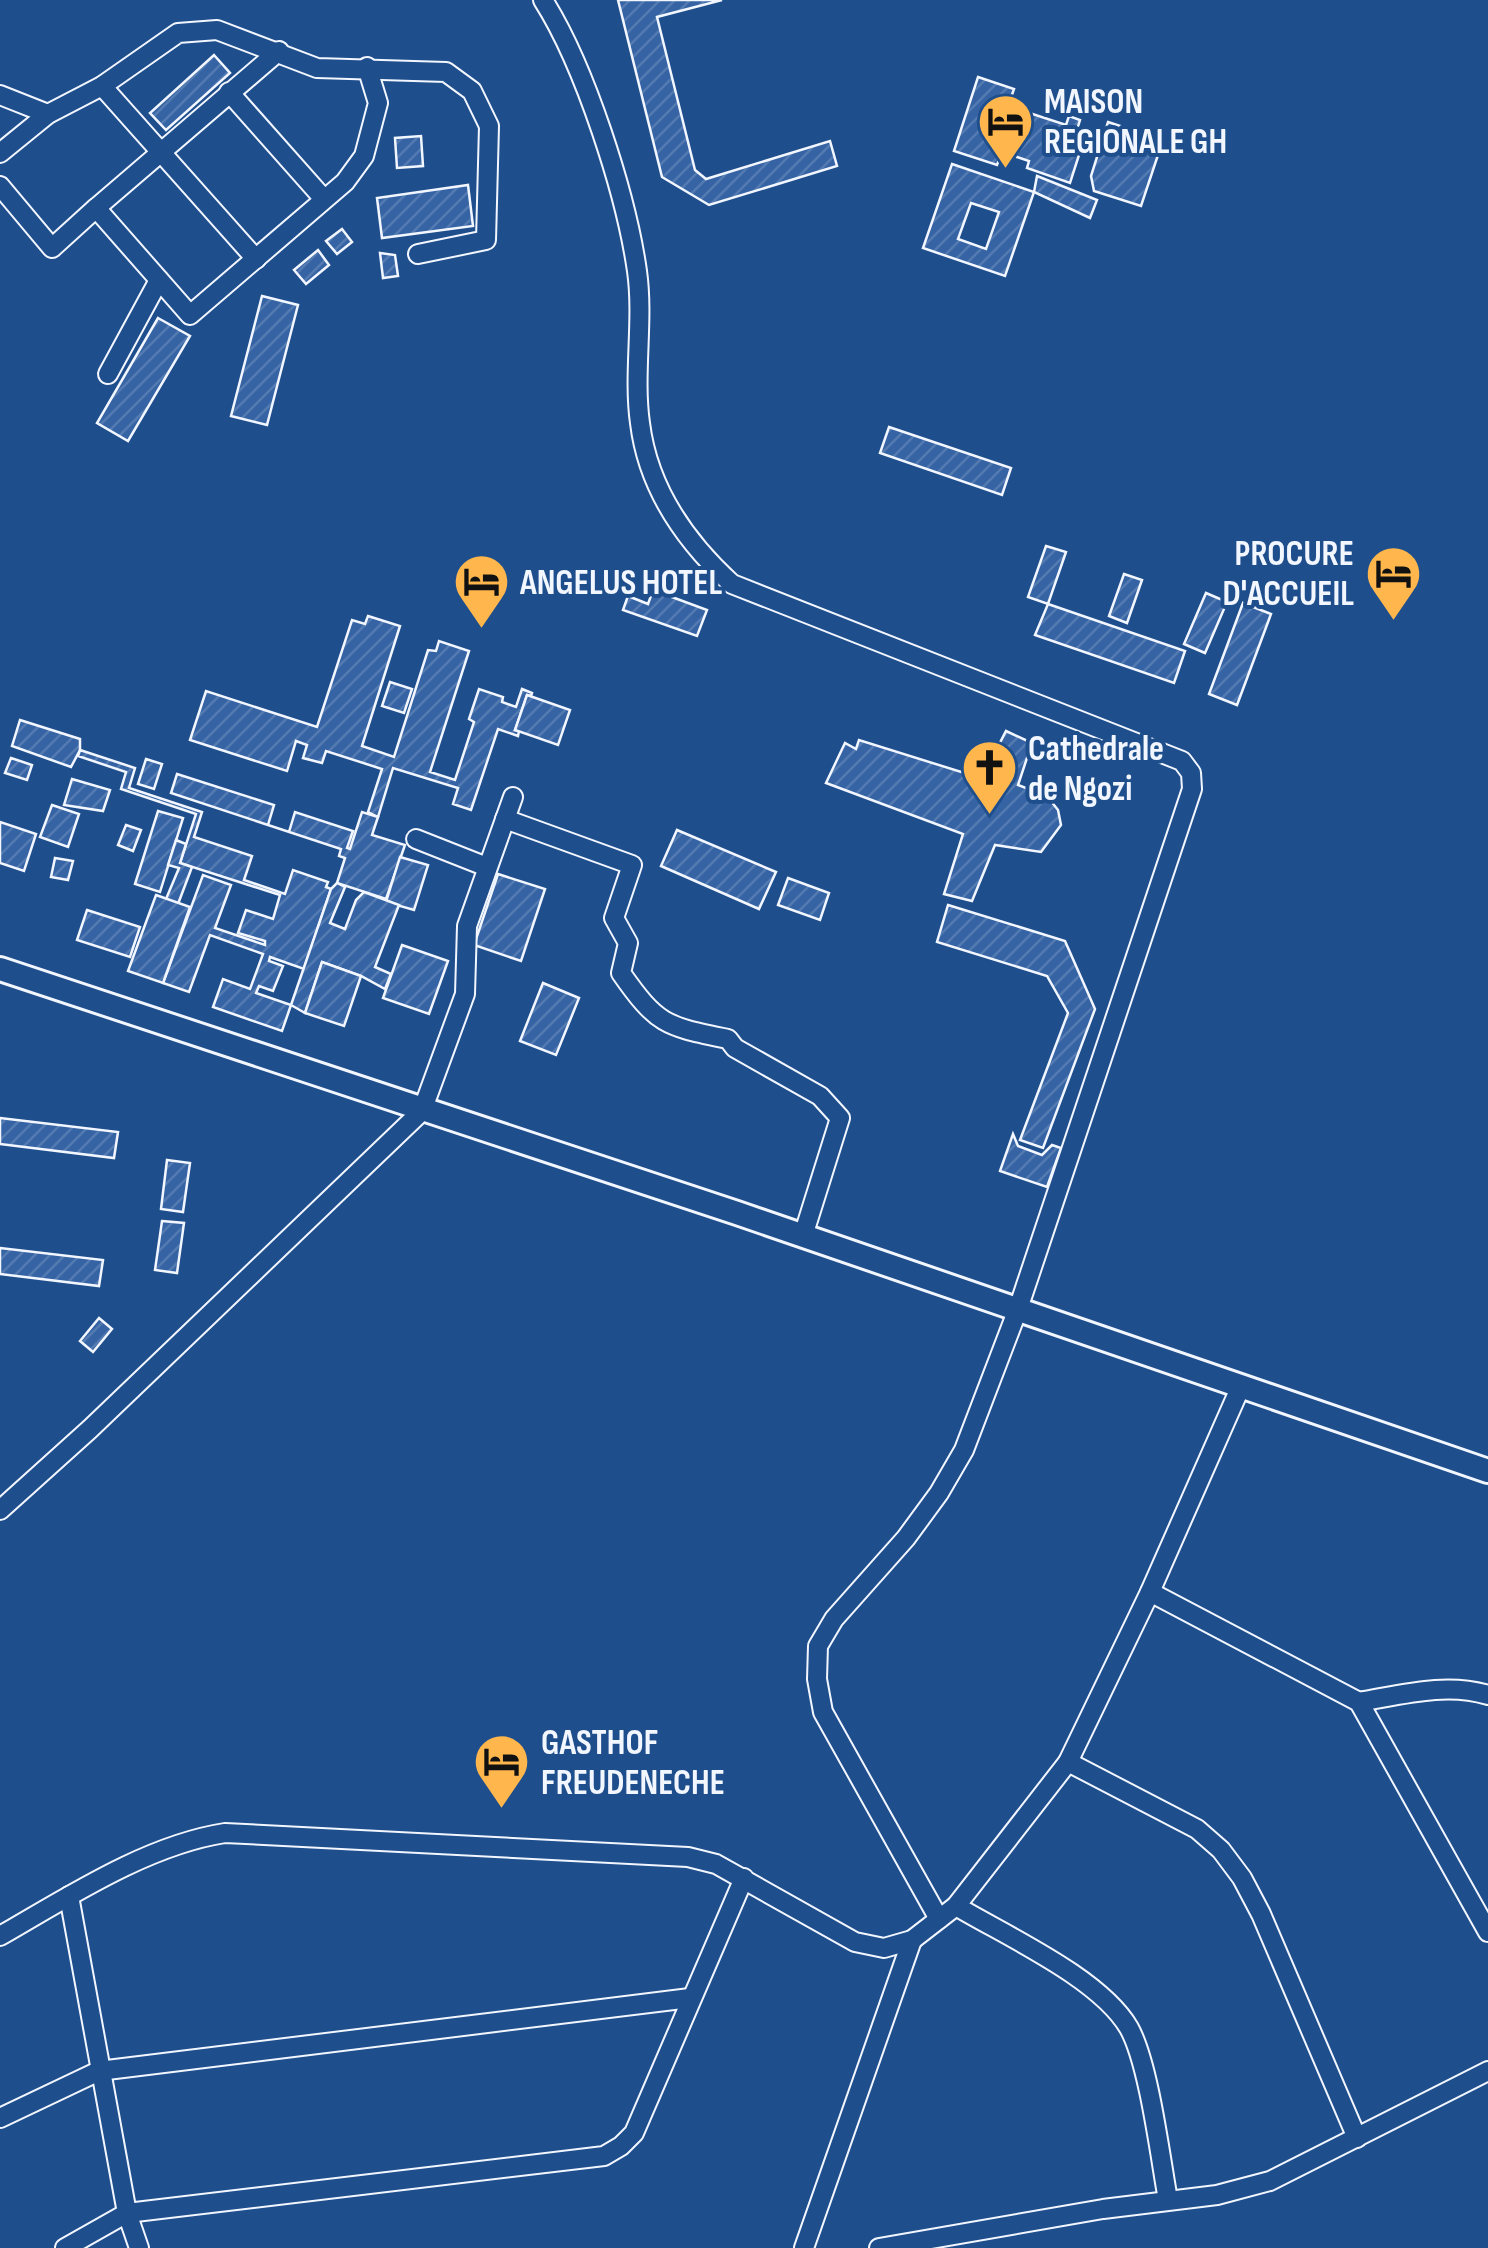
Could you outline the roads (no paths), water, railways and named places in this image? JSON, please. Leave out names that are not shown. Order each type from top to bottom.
[{"type":"street","points":[[543,0],[587,92],[627,219],[638,275],[640,424],[653,476],[698,553],[732,584],[1182,761],[1191,773],[1192,789],[1018,1310],[964,1450],[906,1538],[834,1619],[818,1646],[817,1679],[823,1712],[939,1918]]},
{"type":"street","points":[[0,153],[48,114],[102,86],[178,33],[217,30],[317,68],[446,72],[472,91],[489,126],[486,240],[418,254]]},
{"type":"street","points":[[0,186],[52,248],[279,51]]},
{"type":"street","points":[[96,208],[190,315],[345,182],[364,156],[378,103],[367,67]]},
{"type":"street","points":[[102,86],[256,258]]},
{"type":"street","points":[[229,92],[323,198]]},
{"type":"street","points":[[0,95],[48,114]]},
{"type":"street","points":[[108,374],[159,280]]},
{"type":"street","points":[[0,1510],[422,1111],[465,994],[468,926],[513,797]]},
{"type":"street","points":[[505,819],[632,865],[614,918],[628,943],[621,973],[648,1011],[679,1029],[728,1038],[736,1048],[820,1096],[840,1118],[803,1236]]},
{"type":"street","points":[[416,839],[487,867]]},
{"type":"street","points":[[0,969],[803,1236],[1488,1471]]},
{"type":"street","points":[[0,1936],[68,1896],[159,1852],[195,1838],[225,1833],[688,1856],[744,1878],[855,1942],[884,1948],[912,1940],[956,1906],[1068,1762],[1150,1592],[1241,1386]]},
{"type":"street","points":[[1150,1592],[1359,1702],[1488,1932]]},
{"type":"street","points":[[1359,1702],[1432,1689],[1470,1689],[1488,1694]]},
{"type":"street","points":[[1068,1762],[1197,1829],[1221,1850],[1261,1914],[1357,2138]]},
{"type":"street","points":[[65,2248],[127,2213],[604,2156],[634,2134],[744,1878]]},
{"type":"street","points":[[68,1896],[127,2213],[139,2248]]},
{"type":"street","points":[[956,1906],[1093,1987],[1117,2010],[1131,2032],[1140,2060],[1168,2200]]},
{"type":"street","points":[[804,2248],[912,1940]]},
{"type":"street","points":[[0,2118],[99,2070],[690,1998]]},
{"type":"street","points":[[878,2248],[963,2242],[1168,2200],[1218,2195],[1270,2180],[1488,2071]]},
{"type":"place","name":"MAISON REGIONALE GH","points":[[1005,170]]},
{"type":"place","name":"PROCURE D'ACCUEIL","points":[[1393,622]]},
{"type":"place","name":"ANGELUS HOTEL","points":[[481,631]]},
{"type":"place","name":"Cathedrale de Ngozi","points":[[989,817]]},
{"type":"place","name":"GASTHOF FREUDENECHE","points":[[502,1811]]}]
